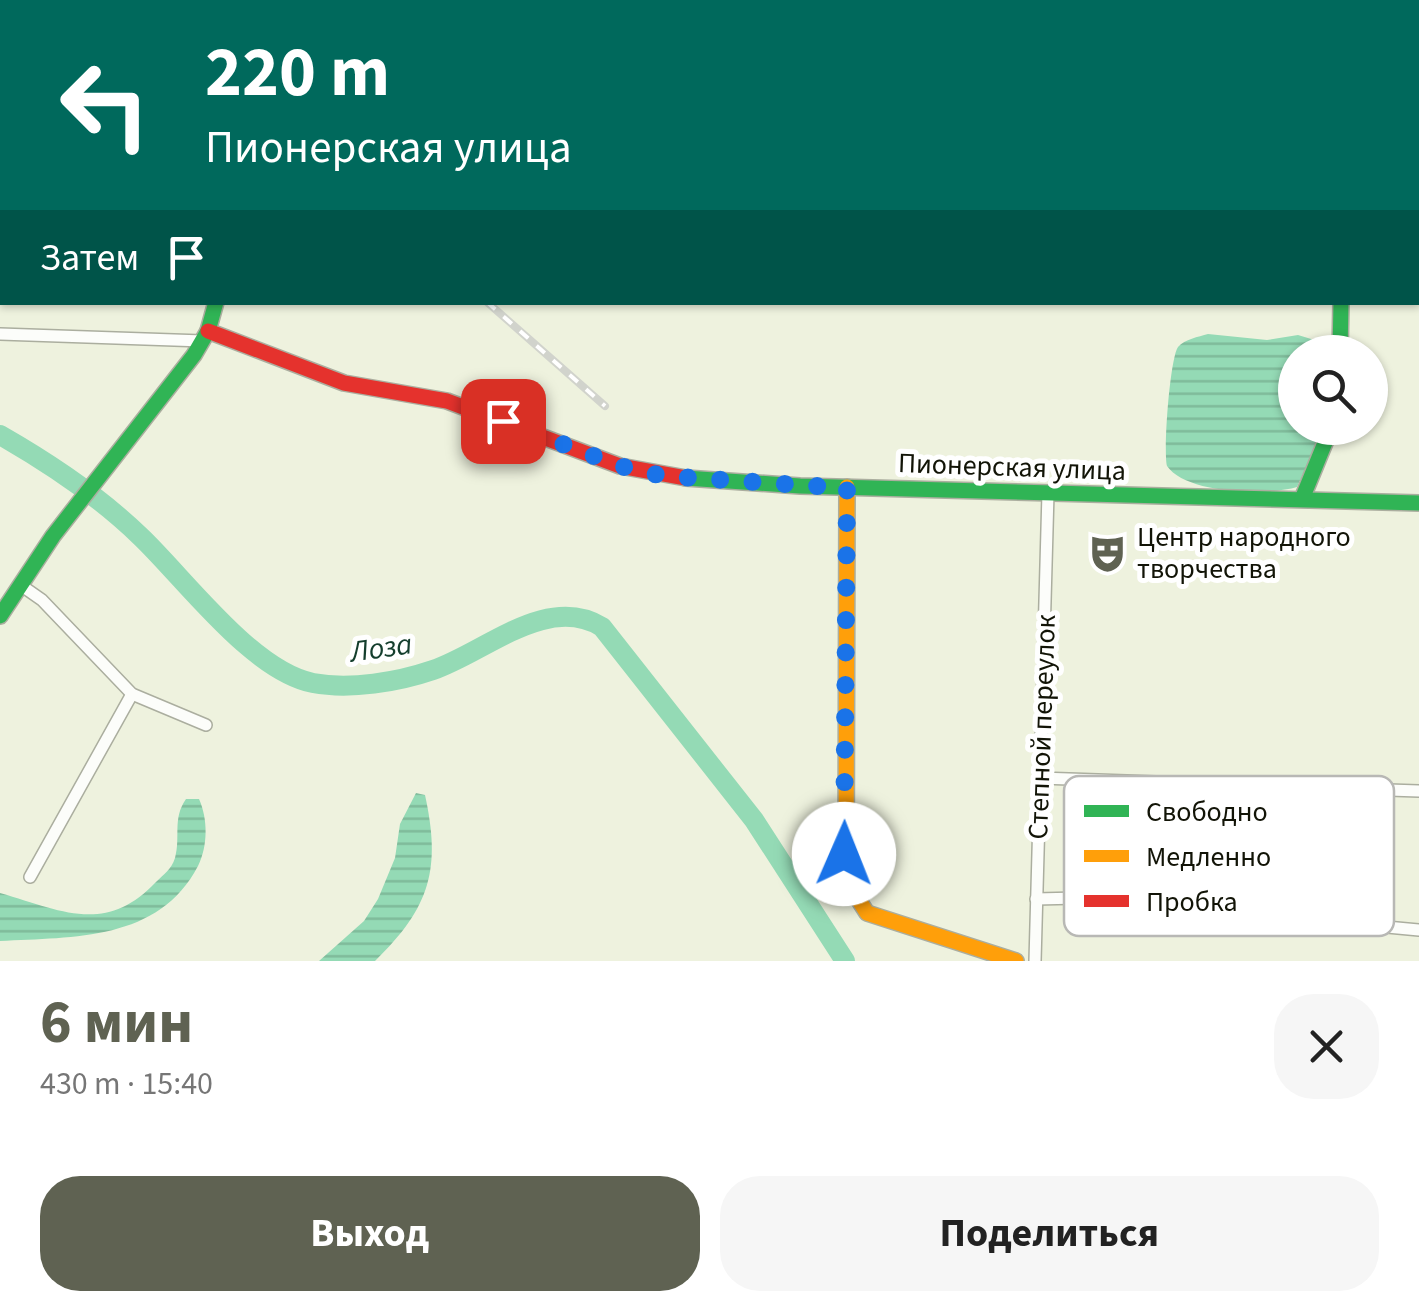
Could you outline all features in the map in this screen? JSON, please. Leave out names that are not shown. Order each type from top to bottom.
[{"type":"street","points":[[0,616],[52,536],[206,336],[215,305]]},
{"type":"street","points":[[1340,335],[1341,305]]},
{"type":"street","points":[[0,334],[206,336]]},
{"type":"street","name":"Пионерская улица","points":[[206,336],[367,390],[426,396],[468,408],[634,469],[711,481],[1419,503]]},
{"type":"street","points":[[1302,499],[1325,445]]},
{"type":"street","points":[[847,488],[846,880],[855,900],[867,913],[1016,961]]},
{"type":"street","name":"Степной переулок","points":[[1035,961],[1048,493]]},
{"type":"street","points":[[22,586],[42,600],[132,694],[206,725]]},
{"type":"street","points":[[30,877],[132,694]]},
{"type":"street","points":[[1040,778],[1064,779]]},
{"type":"street","points":[[1394,789],[1419,790]]},
{"type":"street","points":[[1036,899],[1064,898]]},
{"type":"street","points":[[1394,928],[1419,930]]},
{"type":"shaded area","points":[[1208,334],[1278,338],[1278,445],[1316,445],[1297,487],[1248,492],[1209,487],[1177,475],[1167,466],[1172,368],[1178,347]]},
{"type":"shaded area","points":[[416,793],[425,795],[432,844],[427,885],[420,904],[409,923],[375,961],[319,961],[364,921],[378,899],[395,858],[400,824]]},
{"type":"shaded area","points":[[186,799],[199,799],[202,807],[204,850],[181,891],[161,909],[112,930],[0,941],[0,893],[82,914],[119,909],[137,898],[173,862],[179,814]]},
{"type":"waterway","name":"Лоза","points":[[0,435],[109,508],[243,643],[290,675],[313,683],[358,685],[419,674],[538,621],[581,618],[602,627],[754,820],[845,961]]},
{"type":"railway","points":[[490,305],[605,406]]},
{"type":"traffic: fast","points":[[0,616],[53,536],[194,355],[208,331],[215,305]]},
{"type":"traffic: fast","points":[[1340,335],[1341,305]]},
{"type":"traffic: fast","points":[[1302,499],[1324,445]]},
{"type":"traffic: fast","points":[[686,478],[800,486],[1419,503]]},
{"type":"traffic: slow","points":[[847,487],[846,880],[867,913],[1016,961]]},
{"type":"traffic: jam","points":[[208,331],[344,383],[447,401],[620,466],[686,478]]},
{"type":"place","name":"Центр народного творчества","points":[[1107,553]]},
{"type":"route","points":[[503,421],[620,466],[663,476],[847,488],[844,854]]}]
